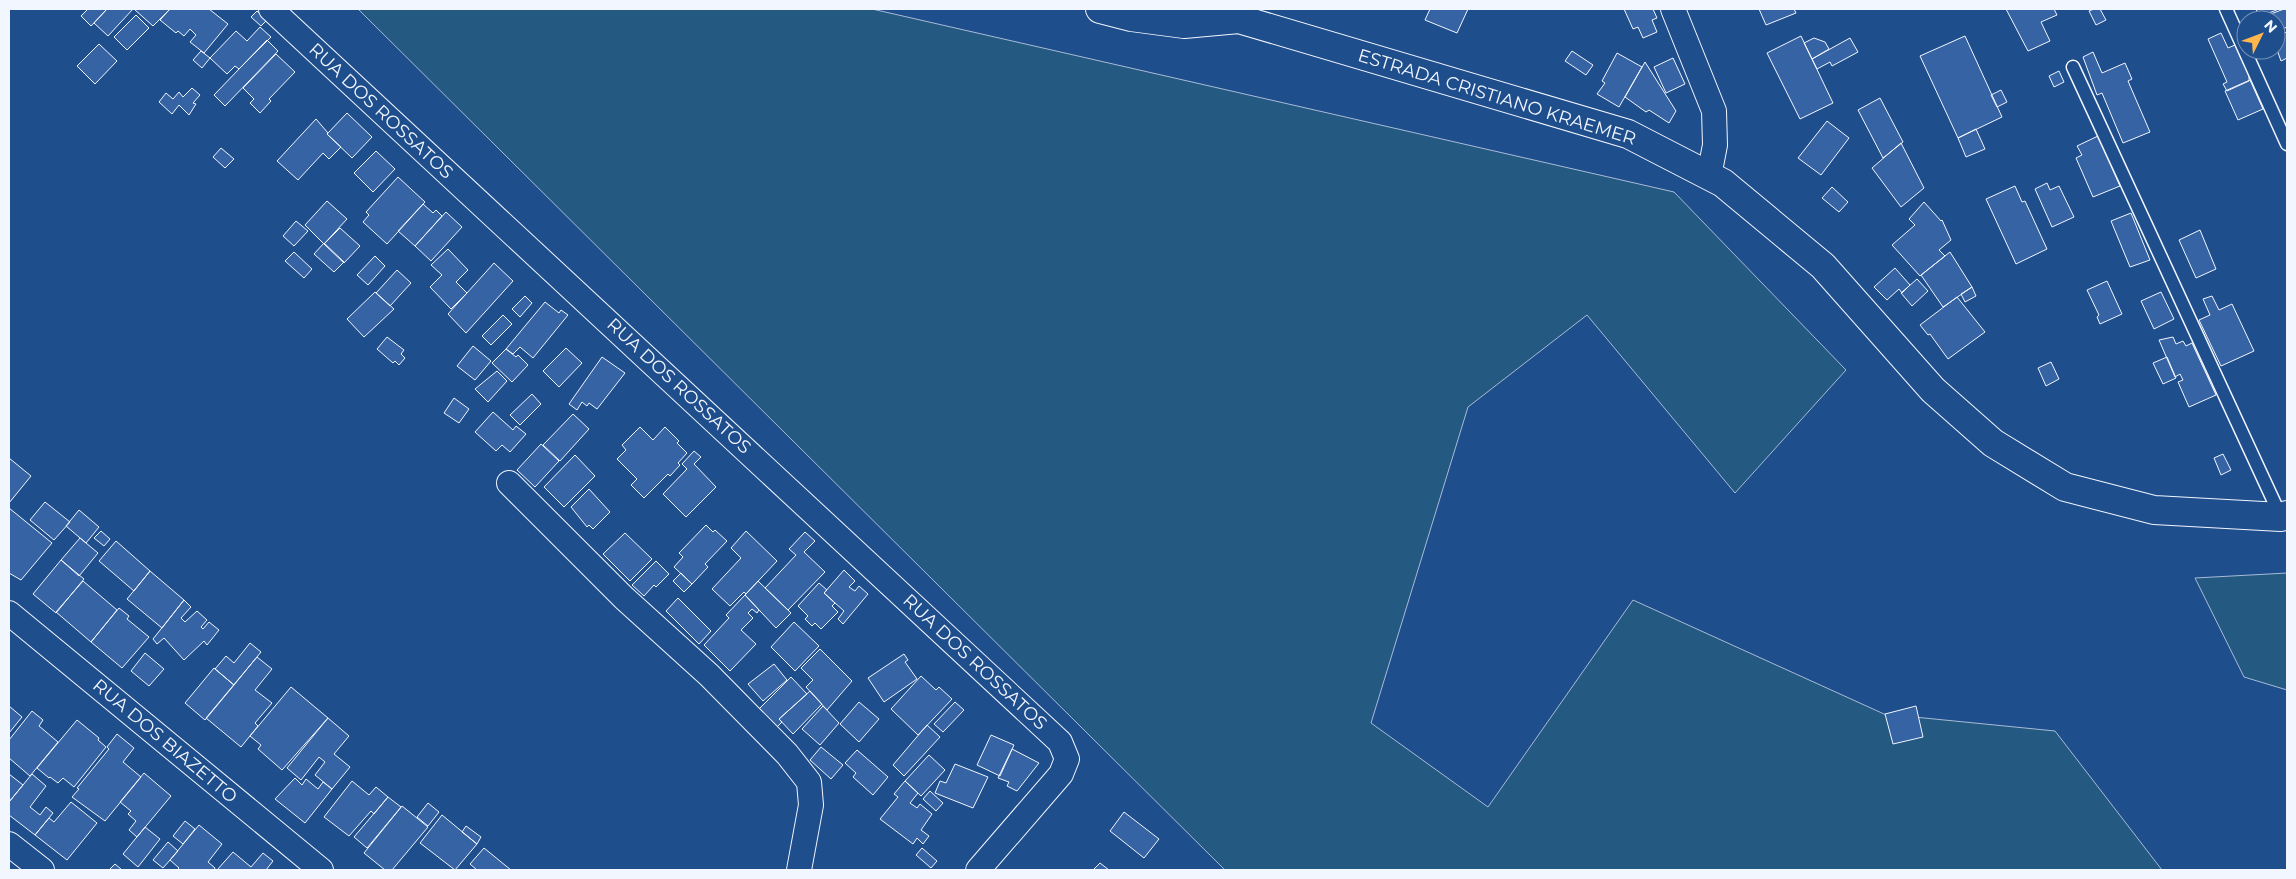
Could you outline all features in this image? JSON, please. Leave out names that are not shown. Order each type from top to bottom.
[{"type":"main road","name":"ESTRADA CRISTIANO KRAEMER","points":[[1100,9],[1184,24],[1229,14],[1628,134],[1723,183],[1823,266],[1933,390],[1993,443],[2065,487],[2154,510],[2284,516]]},
{"type":"street","name":"RUA DOS ROSSATOS","points":[[271,9],[1041,722],[1060,742],[1066,759],[1061,774],[978,870]]},
{"type":"street","points":[[1673,9],[1714,111],[1715,145],[1709,176]]},
{"type":"street","points":[[509,482],[624,598],[709,675],[787,754],[809,782],[811,806],[799,870]]},
{"type":"street","name":"RUA DOS BIAZETTO","points":[[9,612],[321,870]]},
{"type":"street","points":[[9,844],[42,870]]},
{"type":"lane","points":[[2226,9],[2287,144]]},
{"type":"lane","points":[[2073,66],[2284,516]]},
{"type":"shaded area","points":[[358,9],[872,9],[1674,192],[1846,370],[1735,493],[1587,315],[1468,407],[1371,723],[1488,807],[1633,600],[1884,714],[2055,731],[2162,870],[1225,870]]},
{"type":"shaded area","points":[[2287,573],[2287,690],[2244,677],[2195,578]]},
{"type":"building","points":[[88,9],[107,9],[91,26],[81,16]]},
{"type":"building","points":[[107,9],[133,9],[108,36],[94,23]]},
{"type":"building","points":[[134,9],[170,9],[153,26]]},
{"type":"building","points":[[170,9],[209,9],[228,24],[204,53],[190,42],[196,35],[190,29],[184,36],[178,31],[176,33],[160,20]]},
{"type":"building","points":[[1430,9],[1468,9],[1457,33],[1425,20]]},
{"type":"building","points":[[1624,9],[1653,9],[1657,18],[1652,20],[1657,32],[1643,38],[1638,27],[1633,29]]},
{"type":"building","points":[[1759,9],[1794,9],[1796,13],[1766,25]]},
{"type":"building","points":[[2006,9],[2054,9],[2057,15],[2041,22],[2050,41],[2028,51]]},
{"type":"building","points":[[2100,9],[2106,20],[2096,25],[2089,11]]},
{"type":"building","points":[[2256,9],[2279,9],[2276,10]]},
{"type":"building","points":[[2287,9],[2286,27],[2286,10],[2281,10]]},
{"type":"building","points":[[257,11],[267,20],[261,26],[251,17]]},
{"type":"building","points":[[136,15],[149,28],[127,50],[114,37]]},
{"type":"building","points":[[260,27],[271,37],[239,69],[235,66],[227,74],[210,58],[236,31],[247,41]]},
{"type":"building","points":[[2286,32],[2287,32],[2286,58]]},
{"type":"building","points":[[2221,33],[2228,48],[2235,45],[2236,60],[2242,60],[2249,76],[2249,81],[2227,91],[2223,84],[2227,82],[2208,39]]},
{"type":"building","points":[[1801,36],[1833,103],[1800,119],[1767,53]]},
{"type":"building","points":[[1965,36],[2002,117],[1958,138],[1920,56]]},
{"type":"building","points":[[1814,38],[1825,42],[1829,49],[1812,59],[1804,43]]},
{"type":"building","points":[[1850,38],[1858,52],[1832,66],[1830,62],[1817,69],[1812,59]]},
{"type":"building","points":[[267,40],[278,51],[225,106],[214,95]]},
{"type":"building","points":[[99,44],[117,61],[95,84],[77,66]]},
{"type":"building","points":[[201,51],[210,58],[202,68],[193,60]]},
{"type":"building","points":[[1572,51],[1593,65],[1586,75],[1565,61]]},
{"type":"building","points":[[2093,52],[2102,73],[2125,63],[2132,79],[2128,81],[2150,132],[2123,143],[2102,93],[2097,95],[2083,57]]},
{"type":"building","points":[[1617,53],[1642,67],[1619,107],[1597,94],[1605,83],[1602,81]]},
{"type":"building","points":[[276,54],[295,72],[269,99],[271,101],[260,113],[250,103],[254,99],[243,88]]},
{"type":"building","points":[[1673,58],[1685,84],[1666,93],[1654,67]]},
{"type":"building","points":[[1645,62],[1676,111],[1669,123],[1649,110],[1646,112],[1625,97]]},
{"type":"building","points":[[2059,71],[2064,82],[2054,87],[2049,76]]},
{"type":"building","points":[[2250,80],[2263,109],[2238,120],[2225,91]]},
{"type":"building","points":[[192,88],[200,95],[193,103],[196,104],[189,115],[179,105],[172,114],[159,102],[166,93],[173,99],[179,92],[183,97]]},
{"type":"building","points":[[2001,90],[2007,102],[1997,107],[1991,95]]},
{"type":"building","points":[[1880,98],[1903,142],[1883,158],[1858,110]]},
{"type":"building","points":[[347,113],[372,137],[352,158],[327,134]]},
{"type":"building","points":[[316,119],[327,134],[341,147],[329,159],[323,153],[298,180],[277,161]]},
{"type":"building","points":[[1827,121],[1849,138],[1821,175],[1798,158]]},
{"type":"building","points":[[1976,129],[1985,149],[1966,157],[1958,138]]},
{"type":"building","points":[[2098,136],[2120,186],[2093,197],[2076,158],[2082,155],[2077,146]]},
{"type":"building","points":[[1901,143],[1924,188],[1901,207],[1872,168]]},
{"type":"building","points":[[221,148],[234,159],[225,168],[213,157]]},
{"type":"building","points":[[376,151],[395,169],[373,192],[354,173]]},
{"type":"building","points":[[398,177],[425,202],[387,244],[363,222],[369,215],[366,212]]},
{"type":"building","points":[[2047,183],[2050,190],[2059,186],[2074,217],[2052,227],[2035,189]]},
{"type":"building","points":[[2015,186],[2022,202],[2025,201],[2047,249],[2016,264],[1986,199]]},
{"type":"building","points":[[1832,187],[1848,202],[1839,212],[1822,198]]},
{"type":"building","points":[[327,201],[347,219],[324,244],[305,225]]},
{"type":"building","points":[[1924,202],[1942,220],[1951,240],[1939,250],[1945,256],[1920,276],[1892,245],[1915,225],[1909,219]]},
{"type":"building","points":[[423,204],[433,213],[436,210],[442,216],[415,246],[398,231]]},
{"type":"building","points":[[446,212],[462,227],[431,261],[415,246]]},
{"type":"building","points":[[2131,213],[2150,260],[2130,267],[2111,221]]},
{"type":"building","points":[[296,221],[308,231],[294,246],[283,236]]},
{"type":"building","points":[[340,228],[360,246],[344,263],[324,244]]},
{"type":"building","points":[[2200,230],[2216,269],[2196,278],[2179,240]]},
{"type":"building","points":[[324,243],[344,262],[334,272],[314,254]]},
{"type":"building","points":[[448,249],[468,270],[456,282],[467,293],[451,309],[430,287],[442,275],[431,265]]},
{"type":"building","points":[[294,252],[312,269],[304,278],[285,261]]},
{"type":"building","points":[[1950,252],[1972,287],[1943,307],[1921,275]]},
{"type":"building","points":[[375,256],[385,266],[368,285],[357,275]]},
{"type":"building","points":[[494,263],[513,281],[466,333],[448,314]]},
{"type":"building","points":[[1895,268],[1910,285],[1902,293],[1899,289],[1887,300],[1874,287]]},
{"type":"building","points":[[397,270],[411,283],[390,306],[376,293]]},
{"type":"building","points":[[1917,279],[1928,291],[1912,306],[1901,293]]},
{"type":"building","points":[[2107,281],[2122,314],[2100,324],[2097,317],[2099,315],[2087,290]]},
{"type":"building","points":[[1972,287],[1976,296],[1965,302],[1961,294]]},
{"type":"building","points":[[375,292],[394,309],[364,337],[347,319]]},
{"type":"building","points":[[2161,292],[2174,319],[2154,329],[2141,301]]},
{"type":"building","points":[[525,296],[532,303],[520,317],[512,309]]},
{"type":"building","points":[[2212,296],[2219,310],[2232,304],[2254,351],[2221,366],[2199,320],[2210,315],[2203,299]]},
{"type":"building","points":[[1957,297],[1985,332],[1948,359],[1930,334],[1928,335],[1920,325]]},
{"type":"building","points":[[545,302],[559,313],[561,310],[568,315],[533,358],[520,347],[513,354],[506,349]]},
{"type":"building","points":[[503,315],[512,324],[491,345],[482,336]]},
{"type":"building","points":[[387,337],[404,350],[401,354],[405,358],[399,365],[395,361],[393,363],[377,349]]},
{"type":"building","points":[[2173,337],[2176,344],[2183,341],[2186,346],[2192,343],[2216,395],[2189,407],[2178,382],[2183,380],[2180,374],[2175,377],[2159,340]]},
{"type":"building","points":[[473,346],[491,361],[475,380],[457,366]]},
{"type":"building","points":[[566,348],[582,363],[559,387],[543,371]]},
{"type":"building","points":[[506,349],[516,357],[518,355],[528,365],[512,382],[492,363]]},
{"type":"building","points":[[602,357],[625,373],[597,409],[589,403],[587,406],[582,402],[577,410],[569,404]]},
{"type":"building","points":[[2167,357],[2176,378],[2163,384],[2153,363]]},
{"type":"building","points":[[2051,362],[2059,379],[2046,386],[2038,368]]},
{"type":"building","points":[[497,371],[507,381],[488,402],[475,389]]},
{"type":"building","points":[[532,394],[541,404],[520,425],[510,415]]},
{"type":"building","points":[[454,398],[469,409],[459,423],[444,413]]},
{"type":"building","points":[[493,412],[513,430],[516,426],[526,434],[510,452],[502,445],[496,451],[475,432]]},
{"type":"building","points":[[573,414],[589,429],[560,461],[543,445]]},
{"type":"building","points":[[640,427],[653,440],[665,427],[679,441],[677,443],[687,453],[678,463],[680,465],[670,476],[668,474],[644,498],[631,485],[637,479],[617,459],[626,450],[622,445]]},
{"type":"building","points":[[541,444],[559,461],[535,487],[517,470]]},
{"type":"building","points":[[694,451],[701,457],[694,464],[716,487],[686,517],[663,494],[687,469],[682,464]]},
{"type":"building","points":[[2223,454],[2231,470],[2221,475],[2214,458]]},
{"type":"building","points":[[575,455],[595,476],[564,507],[544,487]]},
{"type":"building","points":[[9,458],[31,476],[9,503]]},
{"type":"building","points":[[589,489],[610,512],[593,529],[589,525],[587,527],[571,507]]},
{"type":"building","points":[[45,502],[70,522],[54,540],[30,520]]},
{"type":"building","points":[[9,508],[52,543],[21,580],[9,573]]},
{"type":"building","points":[[79,510],[99,527],[86,543],[66,526]]},
{"type":"building","points":[[706,525],[727,541],[705,564],[708,567],[692,584],[674,567],[683,557],[679,553]]},
{"type":"building","points":[[101,531],[110,539],[104,546],[94,538]]},
{"type":"building","points":[[746,531],[777,561],[746,594],[744,592],[730,606],[712,589],[741,558],[731,548]]},
{"type":"building","points":[[805,532],[815,541],[804,552],[825,572],[788,610],[765,588],[796,555],[789,549]]},
{"type":"building","points":[[625,533],[652,559],[630,581],[603,554]]},
{"type":"building","points":[[80,538],[98,553],[79,576],[61,560]]},
{"type":"building","points":[[116,541],[150,571],[134,591],[99,561]]},
{"type":"building","points":[[61,560],[84,579],[56,613],[33,594]]},
{"type":"building","points":[[656,561],[669,574],[656,587],[654,585],[644,596],[632,585]]},
{"type":"building","points":[[844,570],[855,581],[849,587],[855,591],[859,586],[868,594],[843,624],[838,619],[844,611],[824,593]]},
{"type":"building","points":[[150,571],[184,600],[162,628],[127,599]]},
{"type":"building","points":[[681,573],[692,584],[684,592],[673,581]]},
{"type":"building","points":[[83,581],[117,610],[91,642],[56,612]]},
{"type":"building","points":[[758,581],[791,613],[776,628],[745,595]]},
{"type":"building","points":[[819,583],[827,590],[824,593],[835,603],[832,606],[838,612],[821,629],[815,623],[812,626],[805,619],[808,616],[798,606]]},
{"type":"building","points":[[745,595],[759,610],[757,613],[752,609],[748,613],[753,618],[741,630],[756,644],[730,671],[704,645],[729,618],[726,615]]},
{"type":"building","points":[[678,598],[711,631],[699,644],[666,611]]},
{"type":"building","points":[[184,600],[191,607],[181,618],[185,622],[197,611],[207,620],[201,627],[203,629],[209,622],[219,630],[207,645],[204,641],[184,660],[164,638],[157,644],[153,639]]},
{"type":"building","points":[[119,608],[129,616],[127,619],[149,637],[122,668],[91,642]]},
{"type":"building","points":[[794,622],[819,646],[795,671],[771,647]]},
{"type":"building","points":[[250,643],[261,652],[234,685],[215,669],[226,656],[234,663]]},
{"type":"building","points":[[820,649],[852,681],[827,710],[806,687],[813,680],[801,668]]},
{"type":"building","points":[[145,653],[164,669],[149,686],[131,671]]},
{"type":"building","points":[[904,654],[908,660],[905,662],[917,679],[884,702],[868,678]]},
{"type":"building","points":[[257,657],[272,669],[255,690],[272,703],[255,723],[258,726],[241,747],[206,718]]},
{"type":"building","points":[[774,664],[787,680],[763,701],[748,684]]},
{"type":"building","points":[[214,668],[234,685],[205,720],[185,703]]},
{"type":"building","points":[[921,676],[936,690],[939,687],[952,699],[918,735],[891,709]]},
{"type":"building","points":[[791,677],[807,694],[779,719],[782,722],[776,728],[758,710]]},
{"type":"building","points":[[291,687],[328,718],[282,770],[258,749],[261,745],[250,736]]},
{"type":"building","points":[[810,691],[822,704],[793,734],[779,719]]},
{"type":"building","points":[[859,702],[879,719],[859,742],[840,724]]},
{"type":"building","points":[[955,702],[964,710],[943,732],[934,724]]},
{"type":"building","points":[[9,706],[22,717],[9,733]]},
{"type":"building","points":[[823,706],[839,723],[820,745],[802,729]]},
{"type":"building","points":[[1916,706],[1923,737],[1893,744],[1885,714]]},
{"type":"building","points":[[32,711],[43,720],[39,726],[58,742],[30,776],[9,758],[9,740]]},
{"type":"building","points":[[328,718],[349,736],[334,754],[350,767],[332,789],[315,775],[325,762],[319,757],[301,780],[287,768]]},
{"type":"building","points":[[77,720],[99,738],[98,740],[106,747],[74,787],[63,778],[58,783],[37,768]]},
{"type":"building","points":[[927,725],[940,737],[904,776],[893,765]]},
{"type":"building","points":[[117,734],[134,748],[123,762],[141,777],[105,821],[72,797],[79,789],[77,788],[109,749],[107,747]]},
{"type":"building","points":[[991,735],[1014,745],[1000,776],[977,765]]},
{"type":"building","points":[[821,747],[843,765],[831,779],[810,760]]},
{"type":"building","points":[[1012,749],[1039,763],[1017,791],[1007,786],[1009,782],[998,778]]},
{"type":"building","points":[[857,750],[888,777],[873,795],[853,777],[856,773],[845,763]]},
{"type":"building","points":[[929,755],[945,770],[921,796],[905,781]]},
{"type":"building","points":[[955,764],[988,777],[973,808],[935,793],[940,781],[946,783]]},
{"type":"building","points":[[144,773],[171,796],[137,837],[129,830],[136,821],[128,814],[131,811],[120,802]]},
{"type":"building","points":[[9,774],[23,785],[9,802]]},
{"type":"building","points":[[32,774],[46,786],[30,807],[40,815],[46,807],[53,813],[35,835],[9,815],[9,802]]},
{"type":"building","points":[[295,778],[302,785],[306,779],[318,789],[323,782],[332,789],[305,823],[275,799]]},
{"type":"building","points":[[352,781],[369,795],[376,787],[388,797],[374,814],[371,811],[349,836],[324,817]]},
{"type":"building","points":[[905,781],[918,793],[910,803],[917,808],[920,804],[932,814],[921,830],[929,836],[923,844],[917,838],[913,844],[880,819],[898,797],[894,794]]},
{"type":"building","points":[[930,791],[943,803],[936,811],[923,799]]},
{"type":"building","points":[[388,797],[401,807],[367,848],[354,837]]},
{"type":"building","points":[[71,802],[97,823],[67,860],[35,835],[49,818],[54,822]]},
{"type":"building","points":[[428,803],[439,812],[428,826],[417,817]]},
{"type":"building","points":[[402,806],[428,827],[392,870],[385,870],[364,853]]},
{"type":"building","points":[[1124,812],[1159,839],[1144,858],[1110,831]]},
{"type":"building","points":[[442,815],[477,844],[455,870],[420,843]]},
{"type":"building","points":[[185,821],[195,829],[183,844],[173,836]]},
{"type":"building","points":[[199,825],[222,844],[208,862],[215,868],[214,870],[177,870],[179,868],[170,860]]},
{"type":"building","points":[[466,826],[481,837],[477,844],[462,832]]},
{"type":"building","points":[[145,827],[160,839],[138,867],[123,854]]},
{"type":"building","points":[[168,842],[178,851],[163,868],[153,860]]},
{"type":"building","points":[[484,848],[511,870],[477,870],[470,864]]},
{"type":"building","points":[[922,848],[937,861],[931,868],[916,855]]},
{"type":"building","points":[[233,852],[251,867],[263,853],[273,861],[266,870],[217,870]]},
{"type":"building","points":[[1100,863],[1109,870],[1093,870]]},
{"type":"building","points":[[115,864],[122,870],[109,870]]}]
